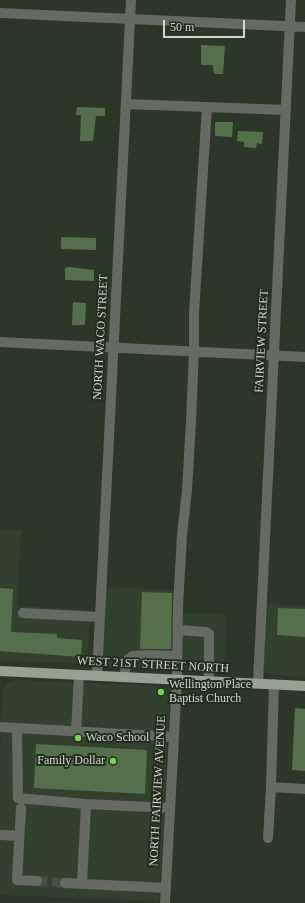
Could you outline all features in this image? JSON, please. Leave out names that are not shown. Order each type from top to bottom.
[{"type":"main road","name":"WEST 21ST STREET NORTH","points":[[0,671],[305,686]]},
{"type":"street","name":"NORTH WACO STREET","points":[[97,676],[131,0]]},
{"type":"street","name":"FAIRVIEW STREET","points":[[258,684],[291,0]]},
{"type":"street","points":[[0,12],[305,27]]},
{"type":"street","points":[[126,104],[286,110]]},
{"type":"street","name":"NORTH FAIRVIEW AVENUE","points":[[165,903],[177,680],[182,535],[187,491],[194,351],[194,312],[207,107]]},
{"type":"street","points":[[0,342],[305,357]]},
{"type":"street","points":[[23,613],[100,617]]},
{"type":"street","points":[[178,630],[206,632],[209,634],[209,681]]},
{"type":"street","points":[[124,677],[127,660],[133,656],[177,656]]},
{"type":"street","points":[[76,732],[79,675]]},
{"type":"street","points":[[268,838],[274,684]]},
{"type":"street","points":[[0,727],[174,737]]},
{"type":"street","points":[[17,728],[18,798],[86,804],[170,808]]},
{"type":"street","points":[[270,787],[305,789]]},
{"type":"street","points":[[82,884],[86,804]]},
{"type":"street","points":[[21,808],[17,880],[36,881]]},
{"type":"street","points":[[0,835],[19,836]]},
{"type":"street","points":[[65,883],[166,888]]},
{"type":"shaded area","points":[[0,530],[21,530],[17,606],[90,610],[88,656],[86,662],[83,664],[0,661]]},
{"type":"shaded area","points":[[104,587],[182,590],[181,613],[226,614],[224,672],[110,668],[104,665],[102,660]]},
{"type":"shaded area","points":[[267,604],[305,606],[305,677],[270,675],[263,669]]},
{"type":"shaded area","points":[[16,680],[158,686],[168,689],[170,696],[159,901],[0,895],[0,754],[3,689],[7,683]]},
{"type":"building","points":[[201,45],[225,46],[223,74],[214,74],[213,65],[201,65]]},
{"type":"building","points":[[77,107],[105,108],[105,116],[96,116],[93,141],[80,141],[81,115],[76,115]]},
{"type":"building","points":[[215,122],[233,122],[232,137],[215,136]]},
{"type":"building","points":[[238,131],[263,132],[262,144],[257,143],[256,148],[244,147],[244,142],[237,141]]},
{"type":"building","points":[[61,237],[96,238],[96,250],[61,249]]},
{"type":"building","points":[[69,267],[94,270],[94,281],[65,280],[65,268]]},
{"type":"building","points":[[73,302],[86,303],[85,325],[72,325]]},
{"type":"building","points":[[0,588],[13,589],[11,632],[57,634],[57,638],[82,640],[81,657],[0,651]]},
{"type":"building","points":[[142,592],[172,593],[171,649],[140,649]]},
{"type":"building","points":[[278,608],[305,609],[305,637],[277,635]]},
{"type":"building","points":[[295,708],[305,709],[305,771],[292,770]]},
{"type":"building","points":[[36,744],[147,750],[145,794],[34,788]]},
{"type":"tunnel","points":[[37,881],[65,883]]},
{"type":"place","name":"Wellington Place Baptist Church","points":[[161,692]]},
{"type":"place","name":"Waco School","points":[[78,738]]},
{"type":"place","name":"Family Dollar","points":[[113,761]]}]
